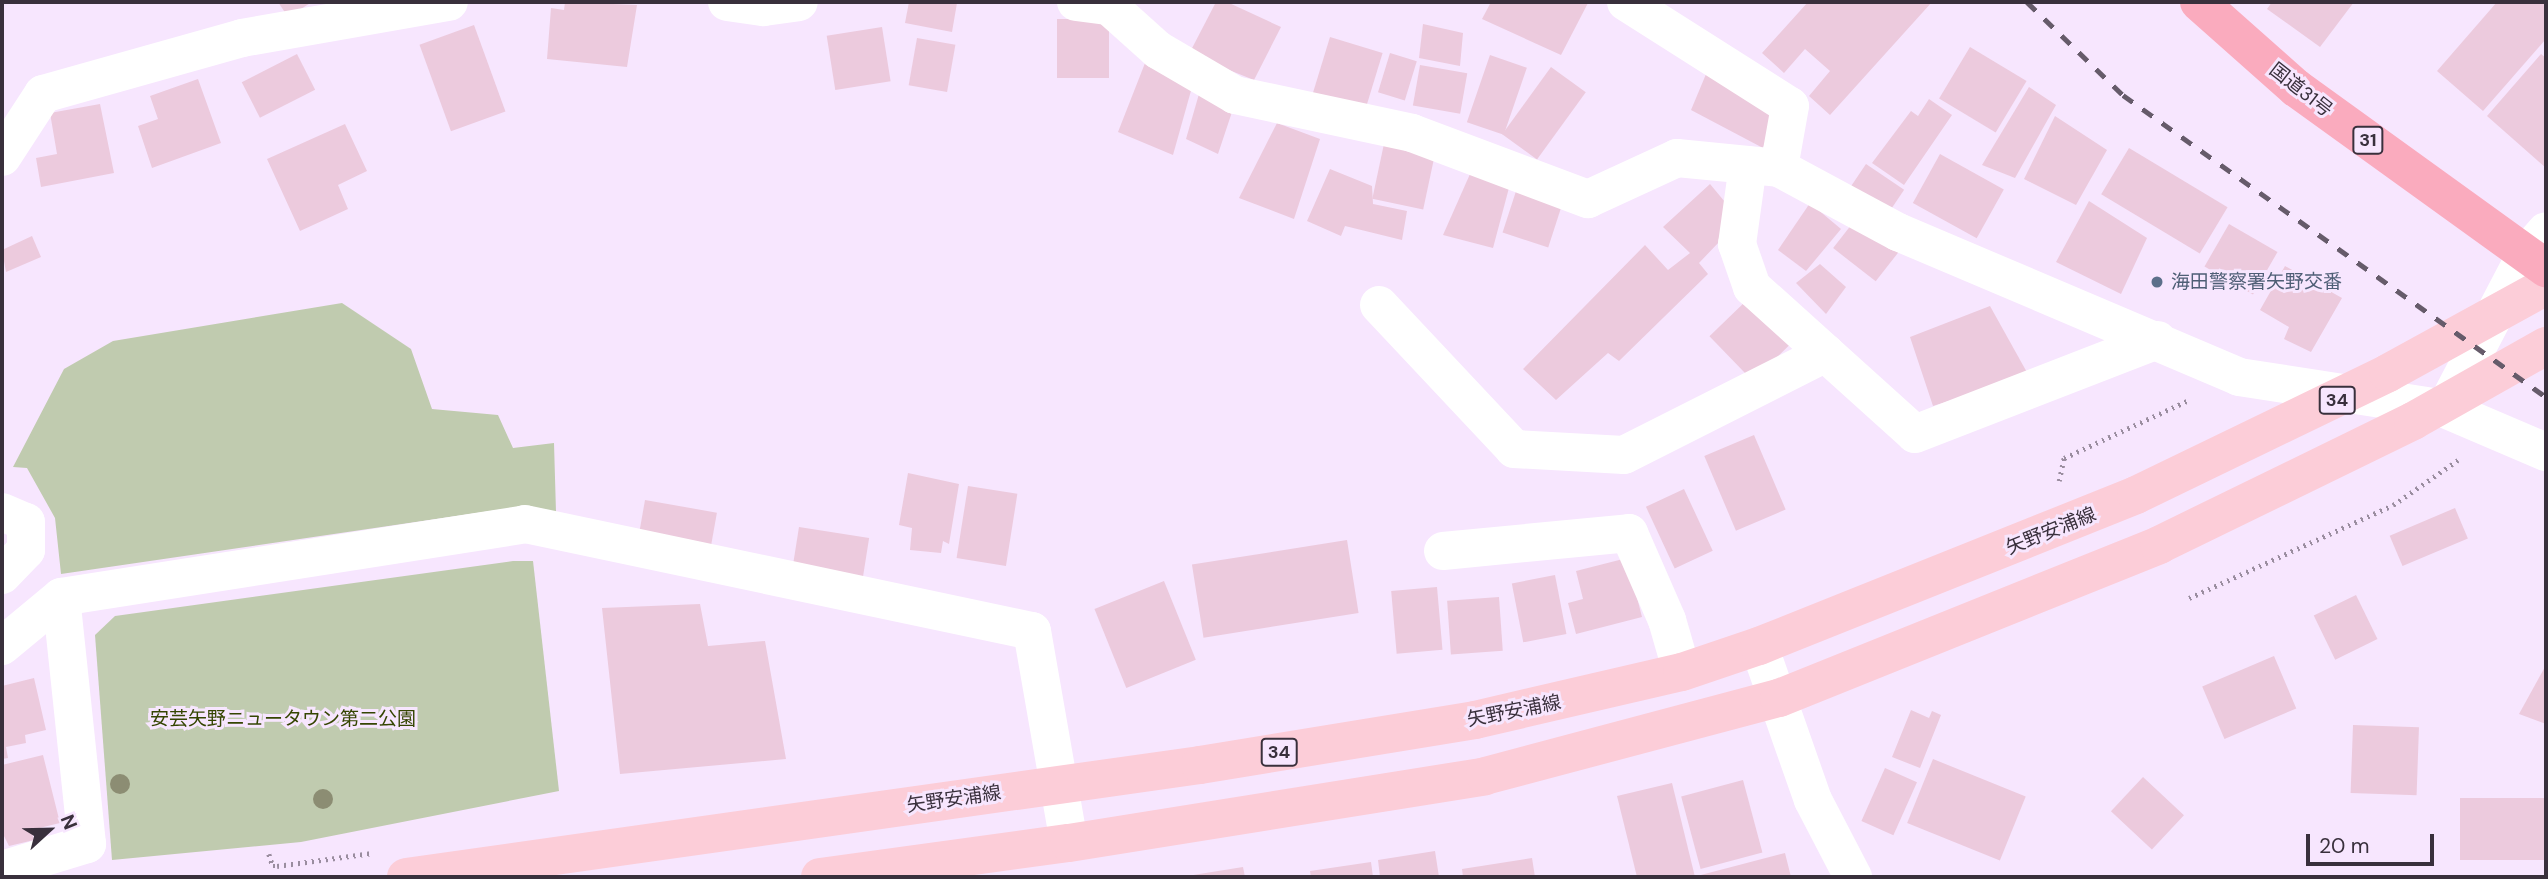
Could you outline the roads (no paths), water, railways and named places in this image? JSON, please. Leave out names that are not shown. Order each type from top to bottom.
[{"type":"highway","name":"国道31号","points":[[2199,2],[2295,88],[2539,251]]},
{"type":"main road","name":"矢野安浦線","points":[[406,877],[1058,784],[1475,720],[1682,672],[1759,646],[2122,502],[2264,437],[2546,286]]},
{"type":"main road","points":[[820,877],[1069,843],[1485,776],[1779,698],[2143,551],[2344,456],[2546,346]]},
{"type":"street","points":[[2,157],[43,94],[242,38],[450,2]]},
{"type":"street","points":[[727,2],[764,8],[799,2]]},
{"type":"street","points":[[1076,2],[1109,6],[1158,50],[1235,94],[1412,133],[1588,200],[1677,158],[1764,166],[1898,232],[2239,377],[2445,409],[2546,452]]},
{"type":"street","points":[[1626,2],[1790,106],[1764,166],[1737,244],[1752,287],[1915,434],[2157,340]]},
{"type":"street","points":[[2445,409],[2539,251]]},
{"type":"street","points":[[1379,306],[1514,449],[1625,455],[1826,353]]},
{"type":"street","points":[[2,512],[26,522],[26,550],[2,575]]},
{"type":"street","points":[[2,646],[61,597],[525,524],[1032,631],[1069,843]]},
{"type":"street","points":[[1443,551],[1629,533],[1667,620],[1682,672]]},
{"type":"street","points":[[2,870],[87,844],[61,597]]},
{"type":"street","points":[[1759,646],[1813,800],[1853,877]]},
{"type":"railway","points":[[2027,2],[2123,95],[2546,397]]},
{"type":"place","name":"海田警察署矢野交番","points":[[2157,282]]},
{"type":"park label","name":"安芸矢野ニュータウン第二公園","points":[[283,719]]}]
